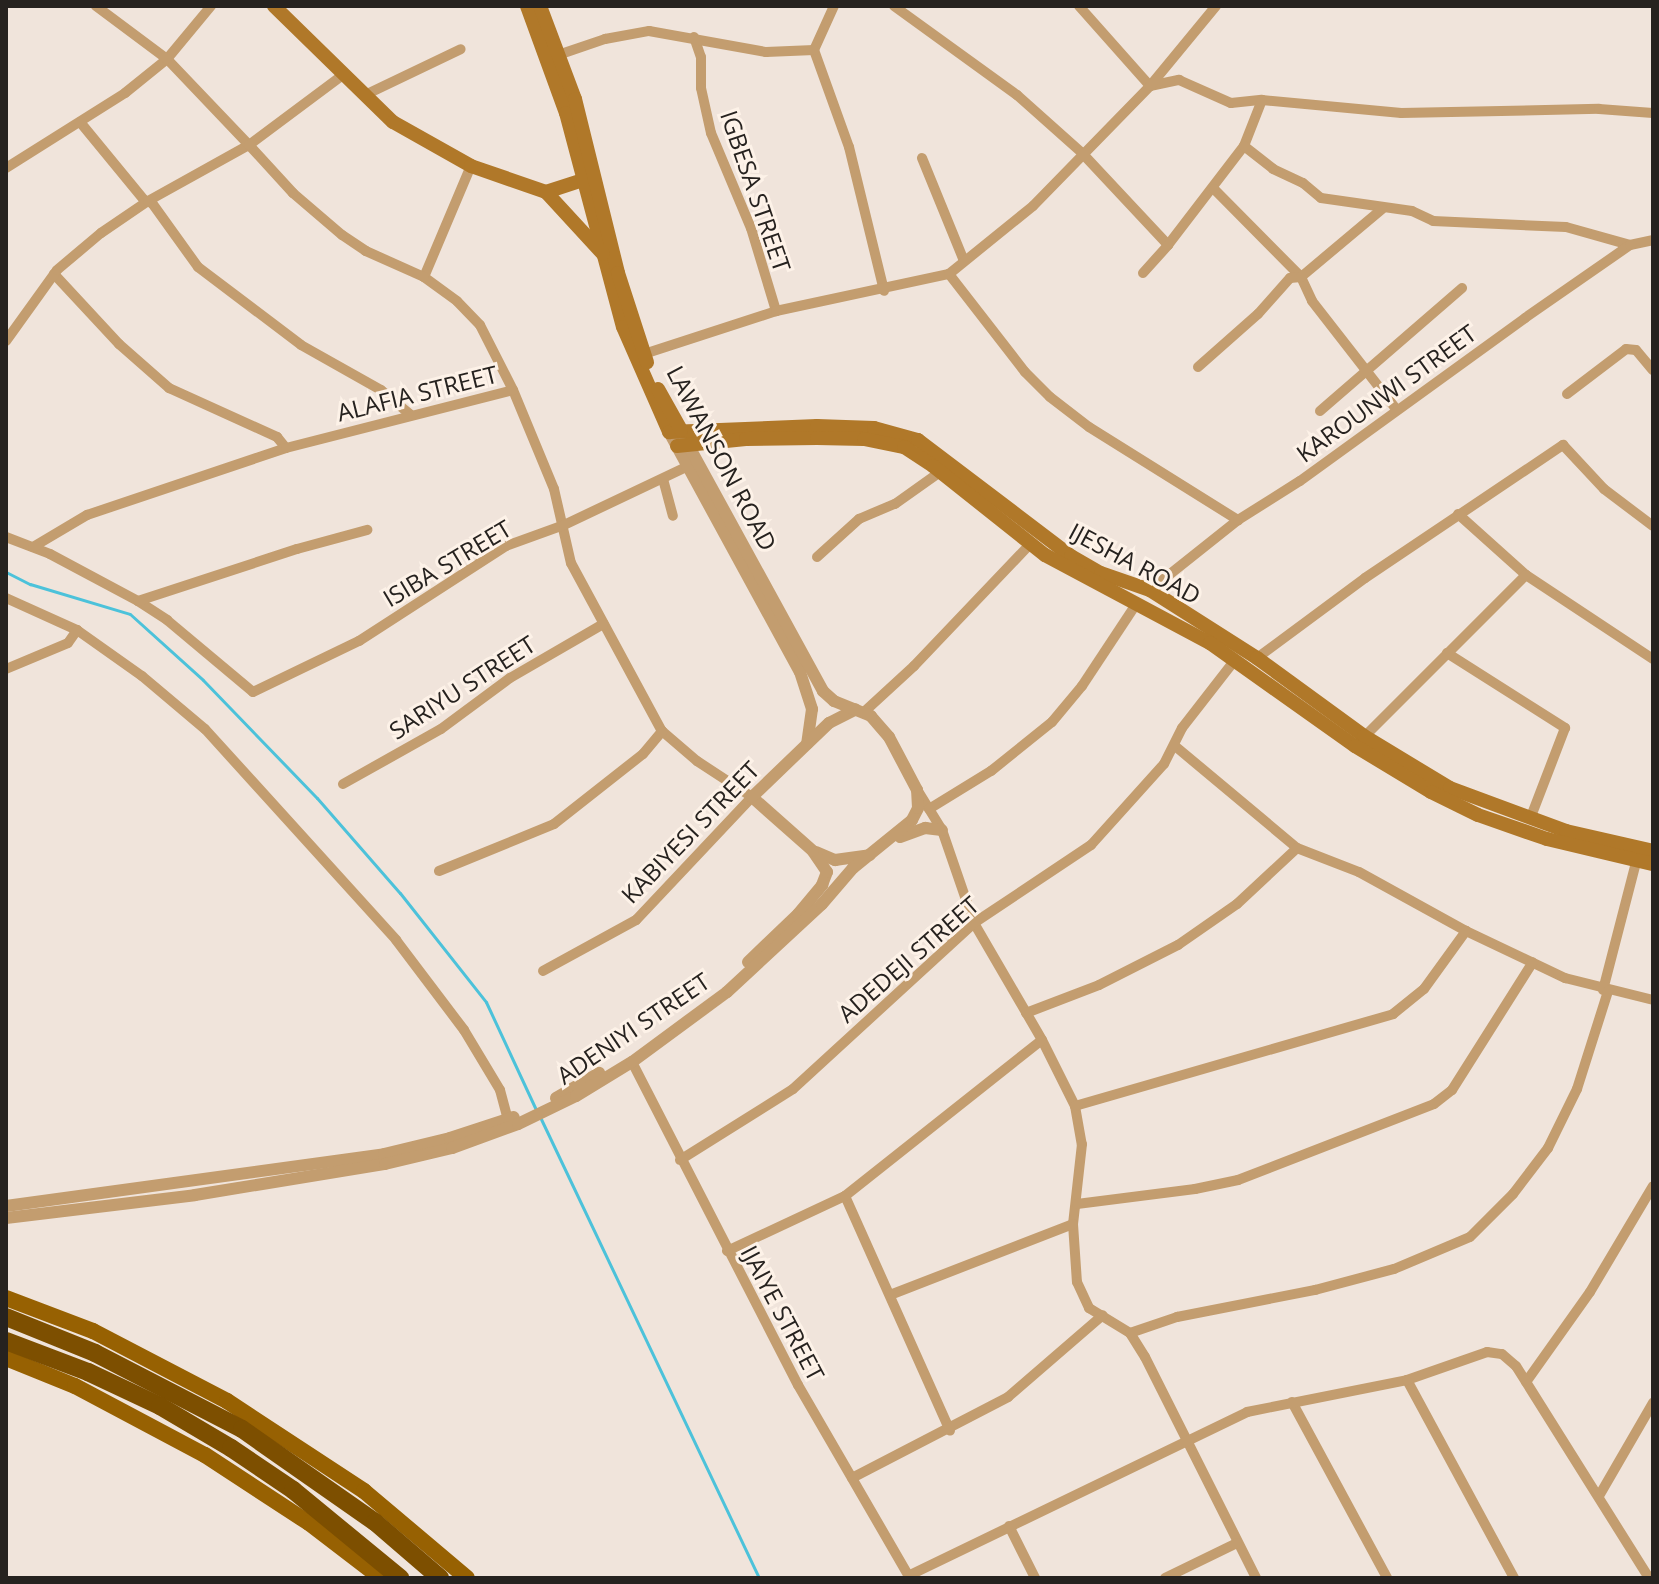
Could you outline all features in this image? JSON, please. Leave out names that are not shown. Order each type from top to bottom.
[{"type":"highway","points":[[6,1317],[95,1353],[242,1429],[375,1522],[440,1578]]},
{"type":"highway","points":[[6,1341],[160,1406],[219,1441],[293,1490],[400,1578]]},
{"type":"main road","points":[[274,6],[393,122],[471,166],[546,192],[603,254]]},
{"type":"main road","name":"LAWANSON ROAD","points":[[527,6],[566,113],[623,327],[675,431]]},
{"type":"main road","name":"LAWANSON ROAD","points":[[540,6],[575,99],[618,273],[644,354],[675,431]]},
{"type":"main road","points":[[546,192],[584,180]]},
{"type":"main road","name":"IJESHA ROAD","points":[[682,446],[874,428],[918,440],[1061,550],[1101,573],[1150,590],[1257,658],[1364,737],[1498,816],[1530,819],[1566,831],[1653,851]]},
{"type":"main road","name":"IJESHA ROAD","points":[[675,431],[817,432],[892,443],[917,454],[1030,544],[1079,576],[1137,603],[1235,660],[1385,766],[1498,816],[1636,862],[1653,864]]},
{"type":"main road","points":[[6,1298],[93,1331],[227,1401],[364,1491],[467,1578]]},
{"type":"main road","points":[[6,1358],[75,1386],[205,1455],[309,1523],[381,1578]]},
{"type":"street","name":"ALAFIA STREET","points":[[33,547],[45,537],[87,515],[286,448],[513,390],[480,325],[457,301],[424,277],[366,251],[342,235],[293,193],[167,59],[96,6]]},
{"type":"street","points":[[6,168],[125,93],[167,59],[211,6]]},
{"type":"street","points":[[834,6],[814,50],[849,147],[884,291]]},
{"type":"street","points":[[894,6],[987,71],[1082,153],[1168,245]]},
{"type":"street","points":[[1079,6],[1150,86]]},
{"type":"street","points":[[644,354],[776,311],[884,291],[949,274],[1033,206],[1150,86],[1216,6]]},
{"type":"street","points":[[558,55],[605,39],[649,31],[766,52],[814,50]]},
{"type":"street","name":"IGBESA STREET","points":[[694,37],[701,57],[701,88],[711,133],[751,228],[776,311]]},
{"type":"street","points":[[365,95],[461,49]]},
{"type":"street","points":[[6,341],[54,274],[101,233],[148,201],[249,145],[343,75]]},
{"type":"street","points":[[1150,86],[1179,80],[1231,103],[1262,100],[1401,113],[1599,109],[1653,113]]},
{"type":"street","points":[[1143,273],[1214,189],[1244,146],[1262,100]]},
{"type":"street","points":[[80,122],[148,201],[198,267],[301,345],[381,390],[410,414]]},
{"type":"street","points":[[1244,146],[1273,169],[1303,183],[1321,198],[1412,211],[1433,221],[1566,227],[1630,245]]},
{"type":"street","points":[[922,158],[964,261]]},
{"type":"street","points":[[424,277],[471,166]]},
{"type":"street","points":[[1214,189],[1277,249],[1301,277],[1312,301],[1397,410]]},
{"type":"street","points":[[1198,367],[1258,314],[1290,278],[1301,277],[1382,209]]},
{"type":"street","name":"KAROUNWI STREET","points":[[1150,590],[1238,520],[1300,481],[1630,245],[1653,240]]},
{"type":"street","points":[[54,274],[119,344],[169,388],[277,437],[286,448]]},
{"type":"street","points":[[949,274],[1025,372],[1050,397],[1089,427],[1238,520]]},
{"type":"street","points":[[1320,411],[1369,372],[1393,346],[1462,288]]},
{"type":"street","points":[[1567,394],[1626,349],[1636,350],[1653,370]]},
{"type":"street","points":[[513,390],[541,452],[564,525],[571,563],[662,731],[697,761],[752,797],[813,851],[831,860],[870,855]]},
{"type":"street","name":"LAWANSON ROAD","points":[[675,431],[823,691],[834,701],[877,721],[917,790]]},
{"type":"street","points":[[1257,658],[1327,604],[1563,445],[1604,489],[1653,526]]},
{"type":"street","points":[[682,446],[688,466],[800,672],[812,709],[806,748]]},
{"type":"street","name":"ISIBA STREET","points":[[138,601],[167,620],[253,692],[359,641],[506,546],[564,525],[688,466]]},
{"type":"street","points":[[817,557],[859,519],[895,504],[940,472]]},
{"type":"street","points":[[663,479],[673,516]]},
{"type":"street","points":[[1458,514],[1526,575],[1653,659]]},
{"type":"street","points":[[6,537],[33,547],[138,601],[297,549],[367,530]]},
{"type":"street","points":[[860,711],[914,666],[1030,544]]},
{"type":"street","points":[[1364,737],[1526,575]]},
{"type":"street","points":[[6,598],[77,630],[142,676],[205,729],[396,940],[464,1030],[500,1090],[513,1120]]},
{"type":"street","points":[[929,809],[982,777],[1052,722],[1082,686],[1137,603]]},
{"type":"street","name":"SARIYU STREET","points":[[343,784],[441,729],[510,678],[603,624]]},
{"type":"street","points":[[6,669],[68,643],[77,630]]},
{"type":"street","points":[[1447,653],[1565,728],[1530,819]]},
{"type":"street","name":"ADEDEJI STREET","points":[[680,1160],[793,1089],[974,923],[1091,845],[1134,800],[1175,746],[1182,728],[1235,660]]},
{"type":"street","name":"KABIYESI STREET","points":[[543,971],[636,920],[752,797],[829,723],[860,711]]},
{"type":"street","points":[[439,871],[554,824],[643,754],[662,731]]},
{"type":"street","points":[[1175,746],[1297,848],[1359,872],[1466,931],[1565,978],[1653,1000]]},
{"type":"street","points":[[917,790],[942,830],[974,923],[1042,1040],[1075,1106],[1082,1144],[1073,1224],[1077,1282],[1089,1308],[1130,1333],[1256,1578]]},
{"type":"street","name":"ADENIYI STREET","points":[[6,1218],[195,1195],[385,1164],[452,1148],[574,1092],[632,1062],[727,992],[916,815],[917,790]]},
{"type":"street","points":[[886,844],[911,831],[932,827],[942,830]]},
{"type":"street","points":[[1026,1013],[1099,985],[1178,945],[1237,904],[1297,848]]},
{"type":"street","name":"ADENIYI STREET","points":[[574,1092],[720,988],[770,941],[826,878],[826,867],[813,851]]},
{"type":"street","points":[[1130,1333],[1177,1317],[1315,1290],[1394,1269],[1470,1237],[1513,1194],[1548,1148],[1577,1089],[1606,990],[1636,862]]},
{"type":"street","points":[[1075,1106],[1393,1014],[1424,989],[1466,931]]},
{"type":"street","points":[[1077,1204],[1195,1189],[1238,1180],[1434,1104],[1452,1090],[1533,962]]},
{"type":"street","points":[[727,1251],[845,1196],[1042,1040]]},
{"type":"street","name":"IJAIYE STREET","points":[[632,1062],[727,1251],[909,1577]]},
{"type":"street","name":"ADENIYI STREET","points":[[6,1206],[384,1154],[513,1120]]},
{"type":"street","points":[[1526,1382],[1590,1292],[1653,1186]]},
{"type":"street","points":[[845,1196],[950,1431]]},
{"type":"street","points":[[890,1295],[1073,1224]]},
{"type":"street","points":[[852,1478],[950,1431],[1008,1397],[1085,1334],[1103,1315]]},
{"type":"street","points":[[909,1577],[1185,1443],[1212,1426],[1247,1412],[1407,1380],[1487,1352],[1509,1358],[1649,1578]]},
{"type":"street","points":[[1407,1380],[1514,1578]]},
{"type":"street","points":[[1292,1402],[1387,1578]]},
{"type":"street","points":[[1599,1496],[1653,1403]]},
{"type":"street","points":[[1009,1526],[1035,1578]]},
{"type":"street","points":[[1165,1578],[1237,1543]]},
{"type":"waterway","points":[[6,572],[30,584],[130,614],[203,680],[317,798],[400,893],[486,1002],[537,1112]]},
{"type":"waterway","points":[[541,1119],[759,1578]]}]
